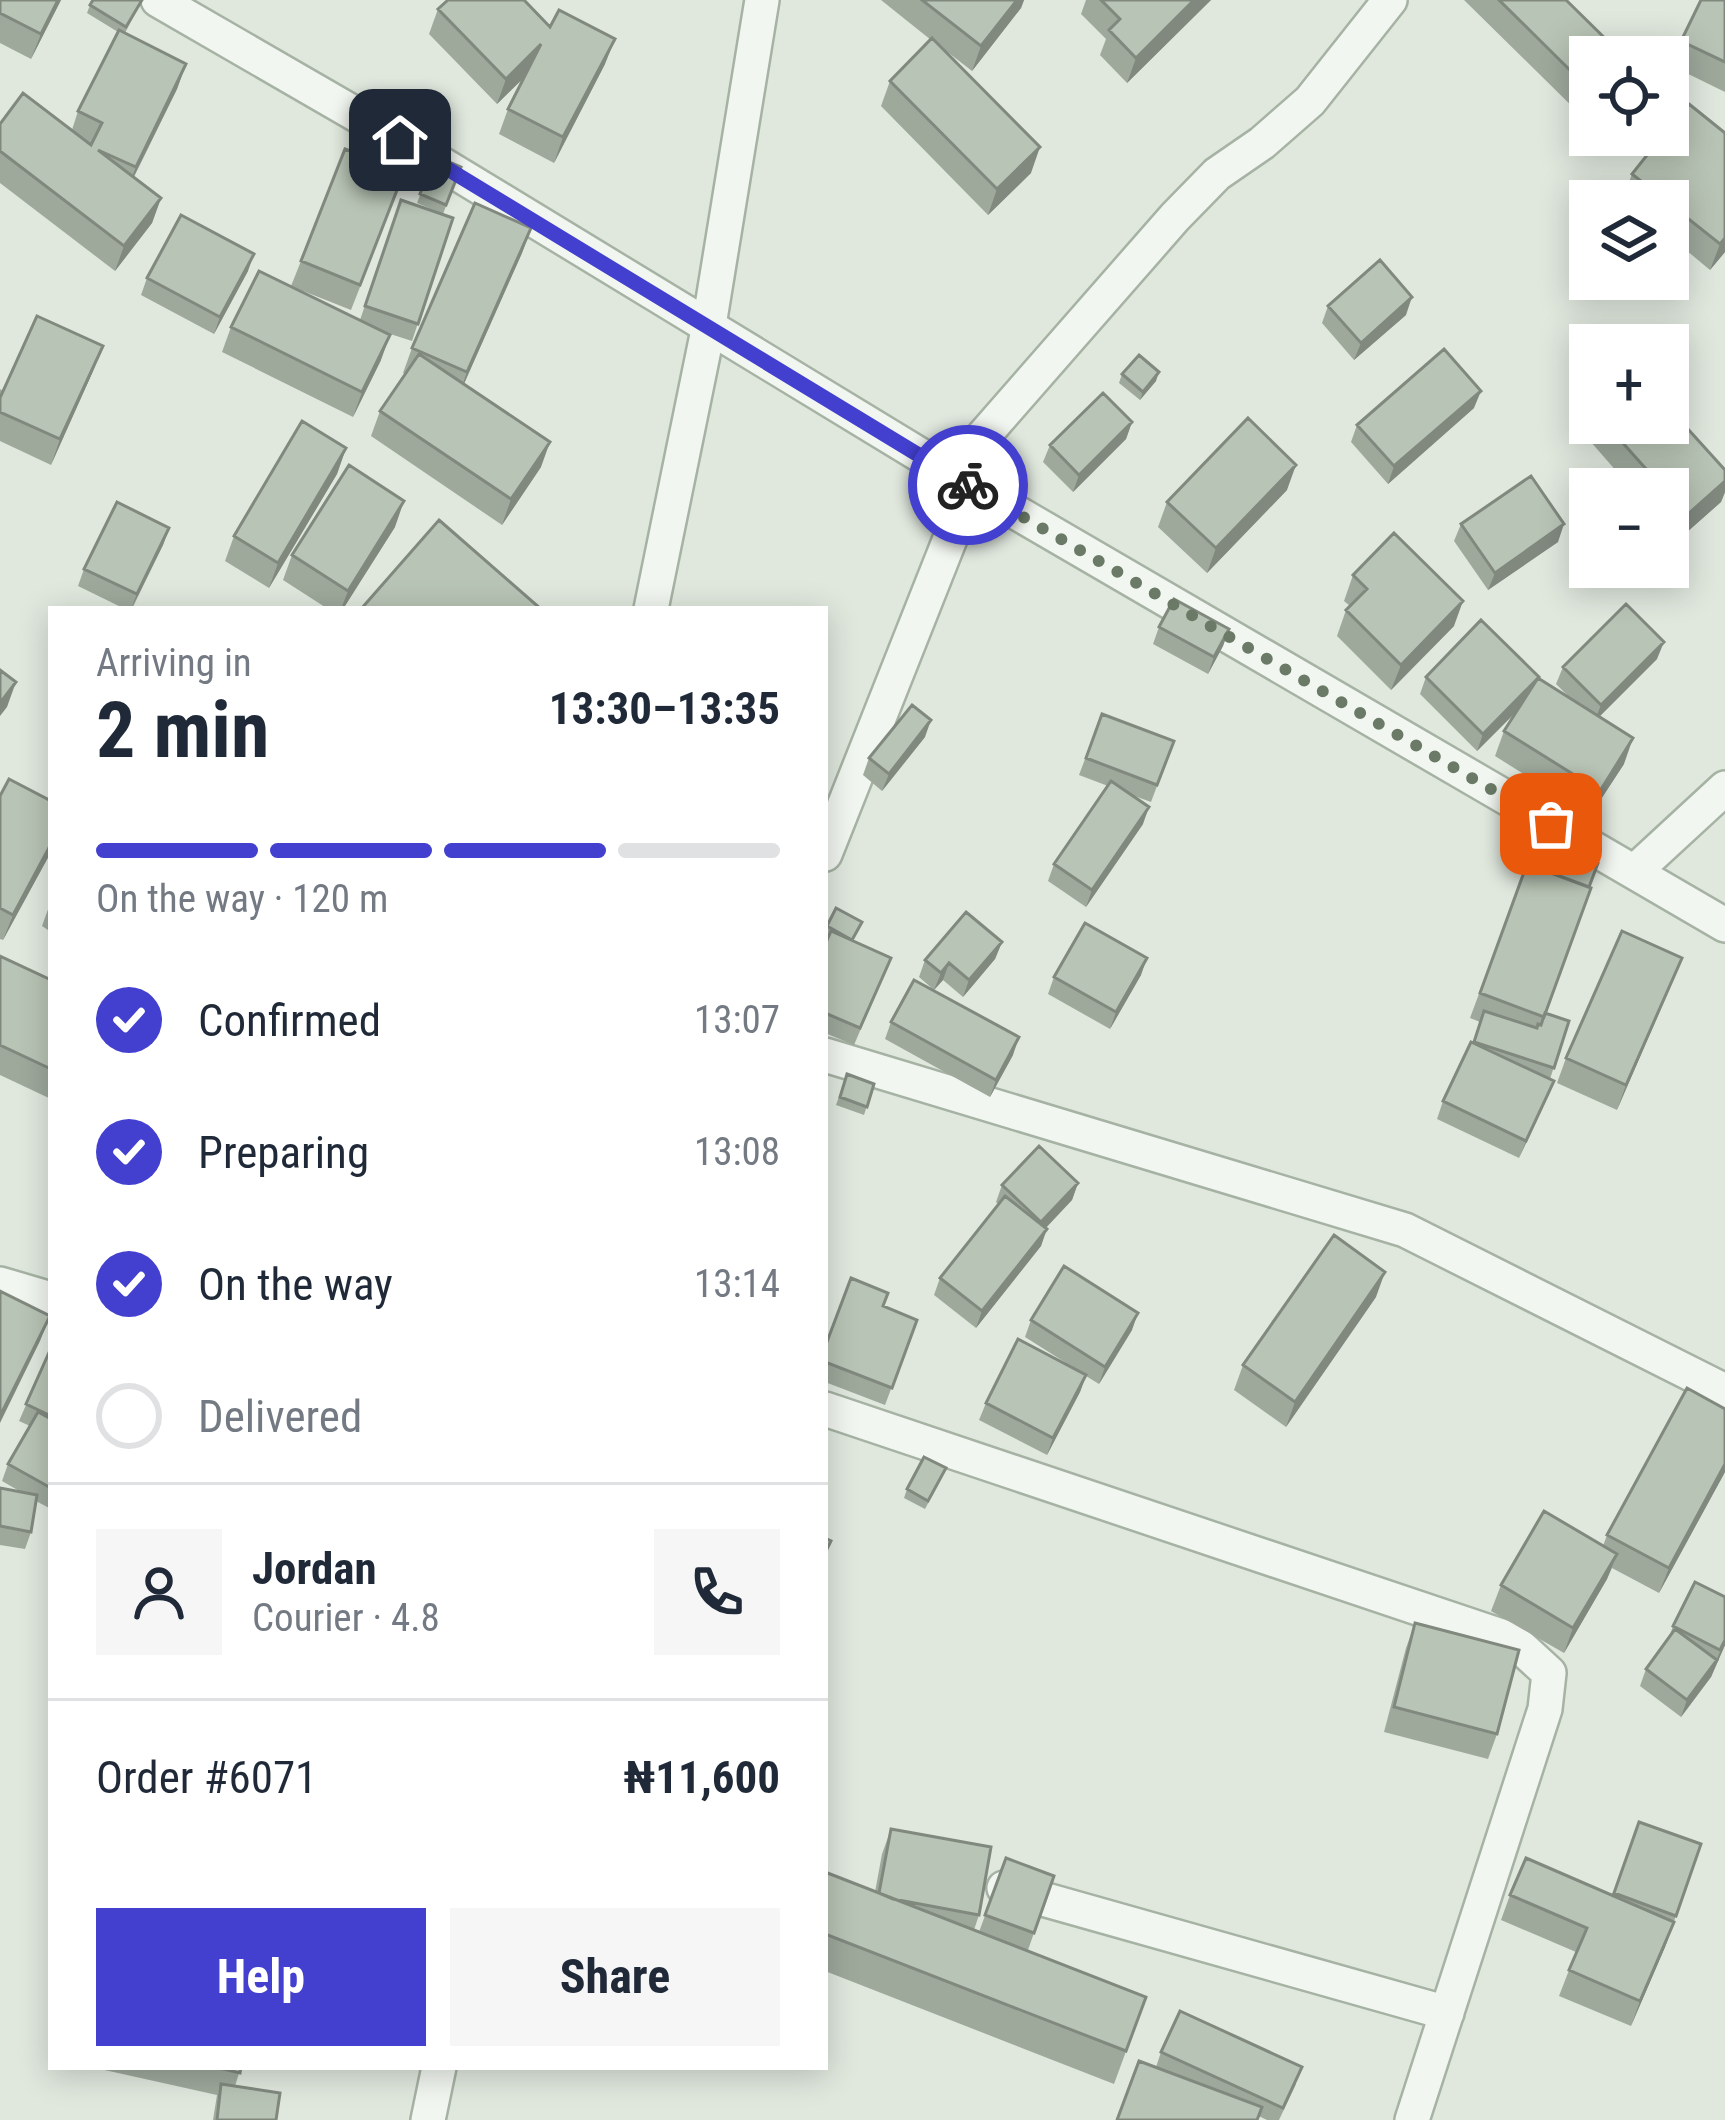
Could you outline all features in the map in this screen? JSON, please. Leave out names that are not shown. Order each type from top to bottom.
[{"type":"street","points":[[158,0],[440,163],[960,480],[1725,925]]},
{"type":"street","points":[[652,606],[710,326],[762,0]]},
{"type":"street","points":[[828,846],[960,480],[1175,217],[1217,174],[1310,101],[1390,0]]},
{"type":"street","points":[[1634,872],[1725,788]]},
{"type":"street","points":[[828,1055],[1405,1230],[1725,1390]]},
{"type":"street","points":[[0,1284],[48,1299]]},
{"type":"street","points":[[828,1410],[1513,1640],[1549,1673],[1545,1709],[1412,2120]]},
{"type":"street","points":[[1001,1887],[1447,2013]]},
{"type":"street","points":[[428,2120],[438,2070]]},
{"type":"building","points":[[0,0],[58,0],[41,34],[0,13]]},
{"type":"building","points":[[93,0],[142,0],[126,27],[90,5]]},
{"type":"building","points":[[448,0],[524,0],[550,27],[559,10],[615,39],[563,137],[508,109],[541,44],[506,79],[438,9]]},
{"type":"building","points":[[922,0],[1017,0],[981,46]]},
{"type":"building","points":[[1101,0],[1194,0],[1136,58],[1109,30],[1120,19]]},
{"type":"building","points":[[1499,0],[1566,0],[1603,36],[1569,36],[1569,69]]},
{"type":"building","points":[[1701,0],[1725,0],[1725,62],[1689,45],[1689,36],[1683,36]]},
{"type":"building","points":[[119,30],[186,64],[136,167],[98,150],[161,198],[124,246],[0,151],[0,124],[23,93],[91,145],[102,123],[78,111]]},
{"type":"building","points":[[932,38],[1040,147],[997,189],[890,81]]},
{"type":"building","points":[[1689,104],[1725,133],[1725,238],[1720,244],[1689,219],[1689,180],[1640,180],[1632,174],[1646,156],[1689,156]]},
{"type":"building","points":[[345,149],[404,172],[360,285],[301,261]]},
{"type":"building","points":[[435,156],[461,167],[446,205],[420,194]]},
{"type":"building","points":[[401,200],[453,218],[418,324],[365,306]]},
{"type":"building","points":[[475,203],[531,228],[467,372],[412,348]]},
{"type":"building","points":[[181,215],[254,254],[220,317],[147,278]]},
{"type":"building","points":[[1380,260],[1412,297],[1361,343],[1328,306]]},
{"type":"building","points":[[259,271],[390,335],[362,392],[231,327]]},
{"type":"building","points":[[37,316],[103,346],[60,439],[0,412],[0,398]]},
{"type":"building","points":[[1444,349],[1481,391],[1394,466],[1357,425]]},
{"type":"building","points":[[419,354],[550,442],[511,499],[380,411]]},
{"type":"building","points":[[1139,355],[1159,372],[1143,392],[1122,374]]},
{"type":"building","points":[[1103,393],[1132,422],[1079,475],[1050,445]]},
{"type":"building","points":[[1248,418],[1296,465],[1216,548],[1167,502]]},
{"type":"building","points":[[302,421],[346,448],[278,563],[234,536]]},
{"type":"building","points":[[1689,430],[1725,470],[1725,481],[1689,513],[1689,468],[1645,468],[1624,444],[1689,444]]},
{"type":"building","points":[[349,465],[404,501],[348,591],[292,555]]},
{"type":"building","points":[[1531,476],[1564,524],[1495,573],[1461,524]]},
{"type":"building","points":[[117,502],[169,528],[137,594],[84,569]]},
{"type":"building","points":[[439,520],[538,606],[364,606]]},
{"type":"building","points":[[1394,533],[1463,601],[1401,665],[1346,610],[1367,589],[1353,575]]},
{"type":"building","points":[[1174,599],[1229,629],[1214,657],[1159,627]]},
{"type":"building","points":[[1626,604],[1664,642],[1601,705],[1563,667]]},
{"type":"building","points":[[1481,620],[1539,677],[1483,734],[1426,677]]},
{"type":"building","points":[[0,670],[16,682],[0,703]]},
{"type":"building","points":[[1538,678],[1633,738],[1600,791],[1504,731]]},
{"type":"building","points":[[912,705],[931,720],[889,774],[869,758]]},
{"type":"building","points":[[1102,714],[1174,741],[1157,785],[1086,758]]},
{"type":"building","points":[[9,779],[48,799],[48,850],[13,915],[0,908],[0,796]]},
{"type":"building","points":[[1111,781],[1149,807],[1092,890],[1054,864]]},
{"type":"building","points":[[1540,840],[1598,863],[1589,887],[1530,865]]},
{"type":"building","points":[[1527,864],[1591,888],[1544,1017],[1480,993]]},
{"type":"building","points":[[836,908],[862,922],[852,940],[828,924]]},
{"type":"building","points":[[966,912],[1002,942],[969,980],[949,963],[941,973],[925,960]]},
{"type":"building","points":[[1085,923],[1147,958],[1116,1012],[1054,977]]},
{"type":"building","points":[[831,931],[891,958],[860,1028],[828,1014]]},
{"type":"building","points":[[1622,931],[1682,958],[1626,1085],[1566,1058]]},
{"type":"building","points":[[0,956],[48,979],[48,1068],[0,1045]]},
{"type":"building","points":[[914,980],[1019,1037],[996,1080],[891,1022]]},
{"type":"building","points":[[1484,1011],[1537,1028],[1545,1013],[1569,1021],[1554,1068],[1474,1042]]},
{"type":"building","points":[[1471,1042],[1554,1081],[1526,1141],[1443,1101]]},
{"type":"building","points":[[847,1074],[874,1084],[867,1107],[840,1097]]},
{"type":"building","points":[[1039,1146],[1078,1183],[1041,1222],[1002,1185]]},
{"type":"building","points":[[1005,1196],[1047,1229],[982,1311],[940,1278]]},
{"type":"building","points":[[1334,1235],[1385,1272],[1295,1402],[1243,1365]]},
{"type":"building","points":[[1064,1266],[1138,1313],[1105,1367],[1031,1320]]},
{"type":"building","points":[[851,1278],[888,1293],[883,1306],[917,1320],[892,1388],[828,1363],[828,1339]]},
{"type":"building","points":[[0,1291],[48,1315],[48,1320],[0,1416]]},
{"type":"building","points":[[1018,1339],[1086,1375],[1053,1438],[986,1403]]},
{"type":"building","points":[[48,1355],[48,1415],[26,1404]]},
{"type":"building","points":[[1687,1388],[1725,1409],[1725,1464],[1669,1568],[1607,1535]]},
{"type":"building","points":[[38,1412],[48,1417],[48,1486],[8,1464]]},
{"type":"building","points":[[924,1457],[946,1468],[928,1501],[907,1489]]},
{"type":"building","points":[[0,1488],[37,1495],[31,1532],[0,1526]]},
{"type":"building","points":[[1544,1511],[1617,1554],[1573,1628],[1501,1585]]},
{"type":"building","points":[[1695,1582],[1725,1597],[1725,1640],[1720,1650],[1673,1626]]},
{"type":"building","points":[[1415,1623],[1519,1650],[1497,1734],[1394,1707]]},
{"type":"building","points":[[1675,1629],[1717,1660],[1687,1700],[1646,1669]]},
{"type":"building","points":[[1639,1822],[1701,1844],[1676,1916],[1614,1893]]},
{"type":"building","points":[[891,1829],[991,1847],[979,1915],[879,1893]]},
{"type":"building","points":[[1006,1858],[1054,1876],[1034,1933],[985,1915]]},
{"type":"building","points":[[1526,1858],[1674,1922],[1640,2001],[1569,1970],[1587,1928],[1510,1895]]},
{"type":"building","points":[[828,1873],[1146,1997],[1126,2051],[828,1935]]},
{"type":"building","points":[[1180,2011],[1302,2067],[1283,2108],[1161,2052]]},
{"type":"building","points":[[1139,2061],[1262,2107],[1257,2120],[1117,2120]]},
{"type":"building","points":[[221,2084],[280,2093],[276,2120],[217,2120]]},
{"type":"way so far","points":[[968,485],[1551,824]]},
{"type":"route","points":[[400,140],[968,485]]}]
